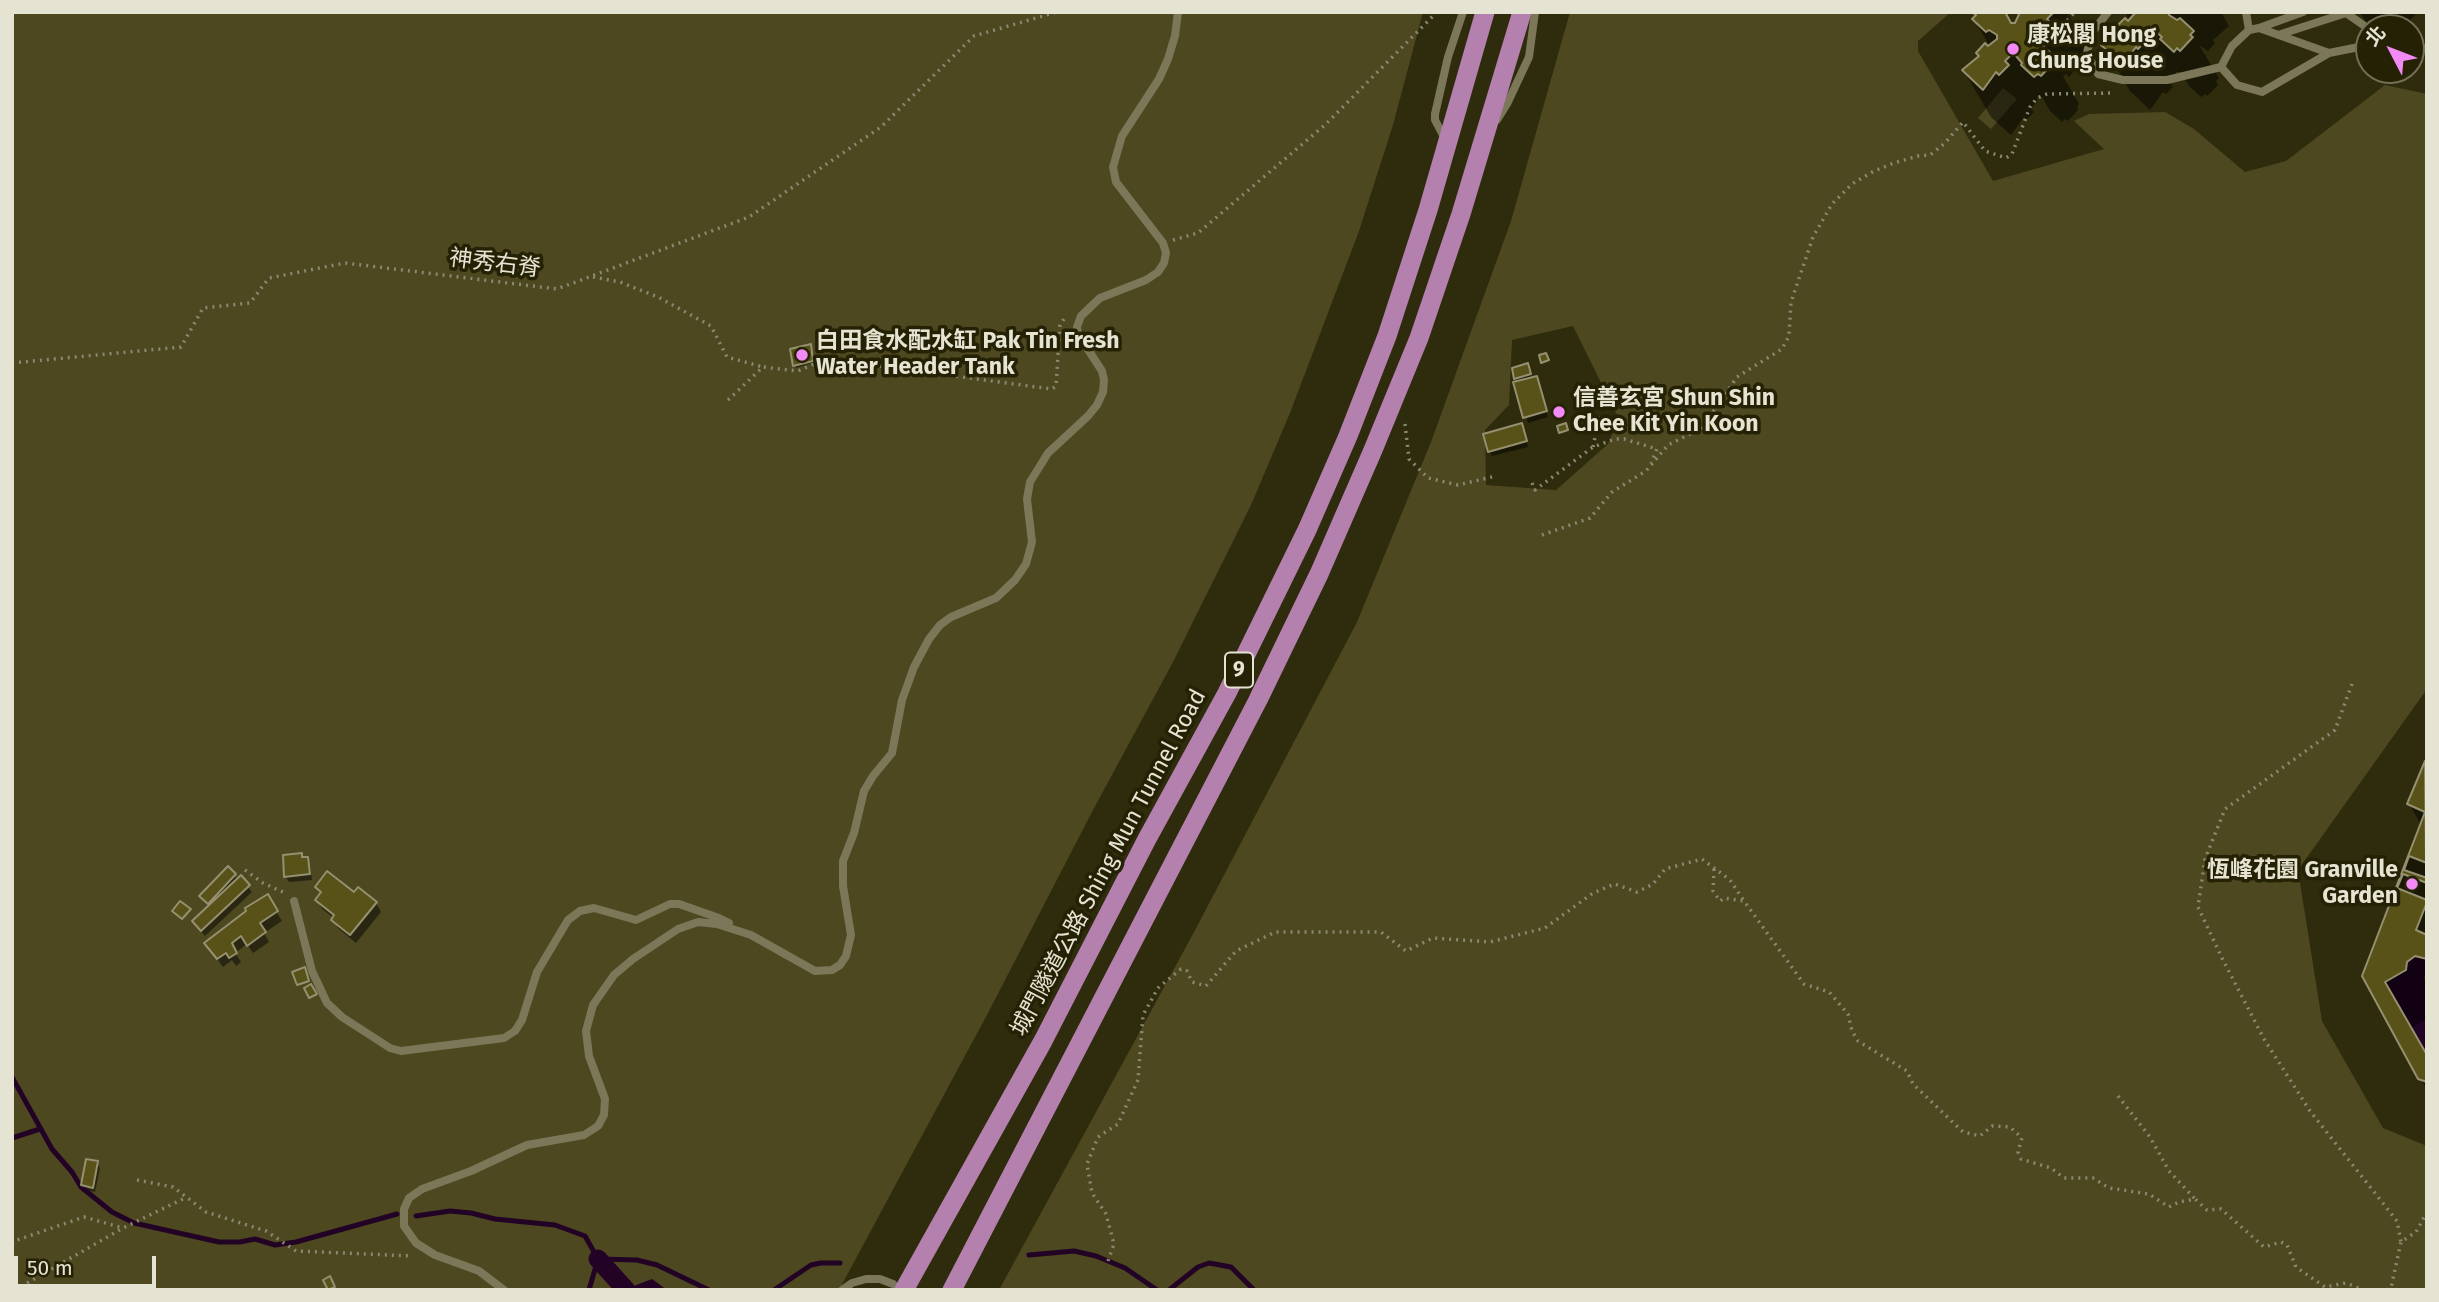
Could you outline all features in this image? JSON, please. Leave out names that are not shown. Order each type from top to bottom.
[{"type":"highway","name":"城門隧道公路 Shing Mun Tunnel Road","points":[[898,1287],[1043,1041],[1285,579],[1348,436],[1387,336],[1448,145],[1485,12]]},
{"type":"highway","name":"9","points":[[952,1290],[1258,700],[1319,574],[1419,338],[1522,12]]},
{"type":"lane","points":[[504,1290],[479,1271],[435,1255],[416,1243],[404,1226],[404,1209],[413,1194],[527,1145],[588,1134],[601,1123],[606,1099],[589,1056],[586,1031],[593,1005],[614,975],[633,959],[688,924],[705,922],[737,930],[763,941],[815,971],[832,970],[840,965],[846,956],[851,935],[843,886],[843,861],[854,833],[864,791],[892,754],[902,700],[914,667],[940,625],[951,617],[996,598],[1020,574],[1028,559],[1032,542],[1027,499],[1030,482],[1048,453],[1088,416],[1102,396],[1103,375],[1078,332],[1081,316],[1103,296],[1146,280],[1158,272],[1165,259],[1163,243],[1116,182],[1113,167],[1122,136],[1159,79],[1168,60],[1178,12]]},
{"type":"lane","points":[[1448,145],[1435,114],[1448,57],[1463,12]]},
{"type":"lane","points":[[1484,139],[1507,104],[1529,57],[1535,12]]},
{"type":"lane","points":[[2246,12],[2249,30]]},
{"type":"lane","points":[[2102,14],[2091,34],[2087,53],[2098,74],[2123,80],[2167,79],[2221,67],[2232,46],[2249,30],[2303,12]]},
{"type":"lane","points":[[2278,34],[2345,13]]},
{"type":"lane","points":[[2259,28],[2329,53]]},
{"type":"lane","points":[[2221,67],[2237,85],[2262,92],[2329,53],[2355,48]]},
{"type":"lane","points":[[294,901],[312,971],[327,1003],[342,1017],[390,1048],[401,1051],[504,1038],[515,1031],[522,1020],[537,972],[568,920],[580,911],[594,908],[636,920],[670,904],[679,904],[722,919],[737,930]]},
{"type":"lane","points":[[842,1290],[852,1283],[866,1279],[880,1279],[898,1287]]},
{"type":"path","name":"神秀右脊","points":[[12,363],[181,347],[203,307],[250,303],[269,278],[345,263],[557,289],[749,218],[881,127],[974,36],[1057,12]]},
{"type":"path","points":[[1163,243],[1198,233],[1326,124],[1437,12]]},
{"type":"path","points":[[2053,36],[2075,12]]},
{"type":"path","points":[[1542,535],[1590,518],[1612,492],[1641,476],[1668,445],[1702,428],[1733,381],[1782,349],[1788,337],[1791,302],[1813,237],[1832,204],[1857,180],[1881,168],[1918,156],[1930,155],[1945,143],[1963,122],[1986,151],[2006,159],[2011,154],[2030,107],[2037,98],[2047,94],[2124,93],[2123,80]]},
{"type":"path","points":[[592,276],[620,282],[711,326],[727,357],[763,367],[798,371],[826,359],[1052,389],[1056,385],[1061,322],[1071,314],[1081,316]]},
{"type":"path","points":[[728,400],[763,367]]},
{"type":"path","points":[[1395,395],[1405,426],[1409,459],[1428,478],[1458,485],[1492,477]]},
{"type":"path","points":[[1571,423],[1599,418],[1593,447]]},
{"type":"path","points":[[1532,483],[1535,490],[1593,447],[1615,439],[1657,449],[1650,467]]},
{"type":"path","points":[[2352,684],[2334,730],[2225,809],[2205,859],[2198,907],[2264,1040],[2310,1111],[2397,1221],[2401,1242],[2391,1288],[2387,1290]]},
{"type":"path","points":[[1108,1261],[1114,1244],[1106,1214],[1092,1193],[1087,1164],[1098,1137],[1118,1124],[1138,1080],[1143,1015],[1158,988],[1181,969],[1187,971],[1192,982],[1206,986],[1237,950],[1275,932],[1381,932],[1406,951],[1433,938],[1490,942],[1545,928],[1593,894],[1615,884],[1637,891],[1653,884],[1665,869],[1702,859],[1730,880],[1804,984],[1829,992],[1848,1014],[1857,1041],[1907,1071],[1913,1084],[1963,1132],[1980,1136],[1992,1126],[2010,1127],[2022,1138],[2018,1152],[2021,1159],[2051,1168],[2064,1178],[2093,1178],[2109,1188],[2149,1194],[2169,1207],[2195,1199]]},
{"type":"path","points":[[1714,868],[1713,891],[1720,901],[1724,898],[1744,901]]},
{"type":"path","points":[[245,870],[263,883],[281,890],[294,901]]},
{"type":"path","points":[[2118,1096],[2150,1137],[2169,1171],[2207,1210],[2221,1209],[2264,1247],[2281,1242],[2287,1245],[2296,1267],[2325,1287],[2346,1283],[2364,1290]]},
{"type":"path","points":[[138,1180],[173,1187],[206,1212],[266,1231],[296,1251],[375,1256],[435,1255]]},
{"type":"path","points":[[15,1290],[123,1228],[185,1198]]},
{"type":"path","points":[[2401,1242],[2416,1232],[2427,1212]]},
{"type":"path","points":[[12,1244],[84,1217],[123,1228]]},
{"type":"shaded area","points":[[12,12],[1423,12],[1393,125],[1359,231],[1290,413],[1251,505],[1172,664],[839,1290],[12,1290]]},
{"type":"shaded area","points":[[1570,12],[1951,12],[1918,41],[1918,51],[1993,181],[2104,149],[2074,121],[2089,114],[2165,112],[2194,129],[2245,172],[2286,161],[2385,85],[2427,94],[2427,689],[2298,870],[2322,1021],[2383,1128],[2427,1146],[2427,1290],[999,1290],[1193,934],[1357,622],[1431,442],[1511,221]],"holes":[[[1573,326],[1619,419],[1608,444],[1556,490],[1486,485],[1485,430],[1509,405],[1512,340]]]},
{"type":"shaded area","points":[[2003,88],[2017,99],[1991,129],[1978,118]]},
{"type":"shaded area","points":[[2415,956],[2427,959],[2427,974],[2423,977],[2427,983],[2427,1055],[2385,982],[2406,970],[2407,962]]},
{"type":"shaded area","points":[[652,1279],[667,1290],[623,1290],[626,1289]]},
{"type":"building","name":"康松閣 Hong Chung House","points":[[2005,12],[2011,23],[2015,23],[2020,12],[2054,12],[2041,32],[2038,29],[2029,36],[2030,41],[2038,46],[2040,43],[2054,56],[2051,60],[2053,63],[2041,76],[2038,74],[2034,77],[2021,65],[2016,52],[2011,51],[2005,61],[2009,65],[1999,75],[1996,72],[1983,90],[1962,70],[1979,56],[1976,53],[1985,43],[1988,46],[1997,39],[1997,35],[1989,30],[1986,32],[1972,19],[1976,15],[1973,13]]},
{"type":"building","points":[[2136,12],[2169,12],[2169,15],[2177,20],[2180,18],[2194,31],[2190,35],[2193,37],[2180,51],[2177,48],[2174,52],[2160,39],[2162,37],[2155,31],[2155,26],[2151,26],[2151,30],[2144,36],[2148,39],[2138,49],[2136,47],[2123,65],[2101,45],[2118,31],[2115,28],[2125,18],[2128,21]]},
{"type":"building","name":"白田食水配水缸 Pak Tin Fresh Water Header Tank","points":[[811,344],[813,361],[793,366],[790,349]]},
{"type":"building","points":[[1546,353],[1549,360],[1541,363],[1539,355]]},
{"type":"building","points":[[1528,363],[1531,374],[1514,379],[1512,368]]},
{"type":"building","points":[[1537,376],[1547,411],[1523,418],[1513,382]]},
{"type":"building","points":[[1522,423],[1527,441],[1488,452],[1483,434]]},
{"type":"building","points":[[1566,423],[1568,430],[1559,433],[1557,426]]},
{"type":"building","name":"恆峰花園 Granville Garden","points":[[2425,761],[2427,959],[2415,956],[2407,962],[2406,970],[2385,982],[2427,1055],[2427,1082],[2418,1079],[2362,976],[2425,812],[2407,804]]},
{"type":"building","points":[[302,853],[302,857],[308,857],[310,874],[284,877],[283,855]]},
{"type":"building","points":[[2409,856],[2427,863],[2427,878],[2404,870]]},
{"type":"building","points":[[228,866],[236,874],[208,904],[199,896]]},
{"type":"building","points":[[327,871],[354,892],[358,887],[377,902],[350,935],[331,920],[334,915],[315,900],[321,892],[315,887]]},
{"type":"building","points":[[2403,874],[2427,883],[2427,900],[2397,888]]},
{"type":"building","points":[[241,875],[250,885],[201,931],[192,921]]},
{"type":"building","points":[[268,894],[278,911],[260,923],[266,932],[247,946],[241,936],[232,943],[237,953],[229,958],[226,953],[217,959],[204,943],[246,911],[245,908]]},
{"type":"building","points":[[180,901],[191,909],[182,919],[172,911]]},
{"type":"building","points":[[2427,902],[2427,935],[2416,930]]},
{"type":"building","points":[[305,967],[309,981],[297,985],[292,972]]},
{"type":"building","points":[[311,984],[317,994],[309,998],[304,988]]},
{"type":"building","points":[[86,1159],[98,1161],[93,1188],[81,1185]]},
{"type":"building","points":[[330,1276],[335,1287],[328,1290],[323,1280]]},
{"type":"waterway","points":[[12,1077],[52,1149],[81,1187],[112,1212],[134,1223],[219,1242],[255,1239],[275,1245],[296,1242],[397,1214]]},
{"type":"waterway","points":[[12,1138],[40,1129]]},
{"type":"waterway","points":[[416,1216],[450,1211],[555,1225],[585,1236],[598,1259],[637,1260],[657,1265],[709,1290]]},
{"type":"waterway","points":[[1029,1255],[1074,1251],[1096,1256],[1125,1268],[1157,1290]]},
{"type":"waterway","points":[[589,1290],[598,1259]]},
{"type":"waterway","points":[[598,1259],[626,1290]]},
{"type":"waterway","points":[[774,1290],[811,1265],[840,1263]]},
{"type":"waterway","points":[[1169,1290],[1198,1267],[1209,1263],[1231,1267],[1254,1290]]},
{"type":"place","name":"康松閣 Hong Chung House","points":[[2013,49]]},
{"type":"place","name":"白田食水配水缸 Pak Tin Fresh Water Header Tank","points":[[802,355]]},
{"type":"place","name":"信善玄宮 Shun Shin Chee Kit Yin Koon","points":[[1559,412]]},
{"type":"place","name":"恆峰花園 Granville Garden","points":[[2412,884]]}]
